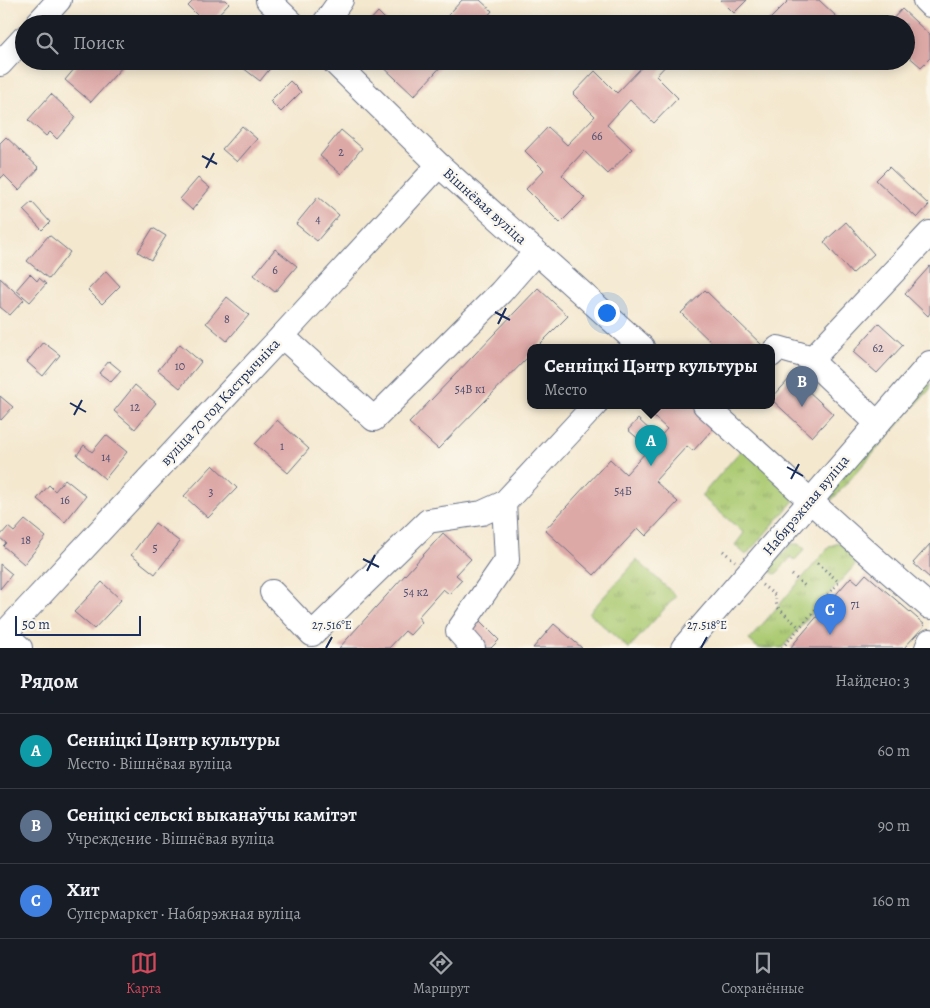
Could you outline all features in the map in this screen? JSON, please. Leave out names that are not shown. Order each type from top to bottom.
[{"type":"street","points":[[45,15],[59,0]]},
{"type":"street","points":[[268,0],[284,15]]},
{"type":"street","points":[[330,15],[341,0]]},
{"type":"street","points":[[925,0],[930,5]]},
{"type":"street","points":[[0,64],[15,48]]},
{"type":"street","name":"Вішнёвая вуліца","points":[[342,70],[439,165],[639,344]]},
{"type":"street","name":"вуліца 70 год Кастрычніка","points":[[8,640],[439,165]]},
{"type":"street","points":[[811,360],[930,233]]},
{"type":"street","points":[[282,336],[374,419],[501,292],[536,252]]},
{"type":"street","points":[[775,351],[778,348],[806,356],[877,422]]},
{"type":"street","name":"Набярэжная вуліца","points":[[683,648],[877,422],[929,366]]},
{"type":"street","points":[[272,592],[312,634],[428,521],[482,513],[504,502],[591,409]]},
{"type":"street","points":[[716,409],[835,525],[930,607]]},
{"type":"street","points":[[473,648],[458,631],[507,560],[504,502]]},
{"type":"street","points":[[927,648],[930,641]]},
{"type":"path","points":[[782,648],[839,582],[817,563]]},
{"type":"path","points":[[792,575],[804,586]]},
{"type":"path","points":[[774,595],[777,607],[800,628]]},
{"type":"green space","points":[[924,378],[930,383],[930,389],[832,500],[825,492]]},
{"type":"green space","points":[[743,448],[798,496],[746,555],[735,545],[744,533],[701,496]]},
{"type":"green space","points":[[839,543],[860,559],[782,648],[758,648],[749,640],[830,546]]},
{"type":"green space","points":[[791,544],[799,544],[805,549],[795,560],[791,557],[776,574],[772,573],[770,568]]},
{"type":"green space","points":[[637,560],[676,596],[628,648],[589,613]]},
{"type":"building","points":[[194,0],[226,0],[229,3],[218,15],[197,15],[188,6]]},
{"type":"building","points":[[462,0],[480,0],[492,11],[489,15],[448,15]]},
{"type":"building","points":[[721,0],[747,0],[734,13]]},
{"type":"building","points":[[789,0],[819,0],[835,15],[774,15]]},
{"type":"building","points":[[902,9],[908,15],[896,15]]},
{"type":"building","points":[[915,21],[930,35],[930,58],[921,67],[915,62]]},
{"type":"building","points":[[73,70],[119,70],[91,102],[65,80]]},
{"type":"building","points":[[246,70],[269,70],[260,81]]},
{"type":"building","points":[[387,70],[438,70],[414,96]]},
{"type":"building","points":[[639,70],[662,70],[656,76],[678,98],[654,123],[630,100],[607,125],[632,149],[608,174],[584,151],[562,175],[585,198],[560,223],[526,189],[544,170],[525,151],[548,127],[567,145],[595,116],[573,94],[595,71],[617,93]]},
{"type":"building","points":[[290,81],[301,92],[281,112],[270,101]]},
{"type":"building","points":[[51,94],[76,117],[57,139],[50,132],[46,136],[28,120]]},
{"type":"building","points":[[242,126],[257,139],[237,162],[222,149]]},
{"type":"building","points":[[341,130],[362,148],[341,174],[320,156]]},
{"type":"building","points":[[6,137],[39,168],[19,190],[4,175],[0,179],[0,143]]},
{"type":"building","points":[[889,167],[929,205],[917,218],[876,180]]},
{"type":"building","points":[[198,178],[210,188],[192,210],[180,199]]},
{"type":"building","points":[[318,197],[339,215],[317,241],[296,224]]},
{"type":"building","points":[[32,202],[50,222],[42,230],[23,210]]},
{"type":"building","points":[[846,222],[874,254],[852,274],[824,242]]},
{"type":"building","points":[[153,228],[166,236],[151,260],[138,252]]},
{"type":"building","points":[[49,235],[70,252],[49,279],[27,261]]},
{"type":"building","points":[[275,249],[297,266],[275,292],[254,275]]},
{"type":"building","points":[[930,266],[930,313],[928,316],[905,294]]},
{"type":"building","points":[[106,271],[120,286],[102,304],[88,290]]},
{"type":"building","points":[[30,274],[37,281],[39,278],[46,284],[30,302],[16,290]]},
{"type":"building","points":[[0,278],[24,300],[10,315],[0,307]]},
{"type":"building","points":[[538,288],[568,316],[540,344],[527,344],[527,358],[438,449],[409,423]]},
{"type":"building","points":[[705,290],[761,344],[713,344],[681,313]]},
{"type":"building","points":[[227,297],[249,315],[227,341],[206,323]]},
{"type":"building","points":[[879,323],[903,345],[877,373],[853,352]]},
{"type":"building","points":[[43,342],[60,355],[43,376],[27,362]]},
{"type":"building","points":[[180,344],[201,362],[180,388],[158,370]]},
{"type":"building","points":[[109,361],[121,371],[111,382],[99,373]]},
{"type":"building","points":[[792,376],[833,414],[812,437],[775,403],[775,395]]},
{"type":"building","points":[[135,385],[156,403],[135,429],[114,411]]},
{"type":"building","points":[[0,396],[13,407],[1,420],[0,419]]},
{"type":"building","points":[[645,409],[704,409],[719,422],[693,451],[687,446],[655,481],[678,502],[646,536],[638,528],[594,575],[545,530],[610,459],[626,474],[667,429]]},
{"type":"building","points":[[638,419],[652,432],[642,442],[628,430]]},
{"type":"building","points":[[277,420],[309,449],[288,473],[255,444]]},
{"type":"building","points":[[106,435],[127,452],[105,479],[77,455],[84,445],[92,452]]},
{"type":"building","points":[[213,465],[237,488],[208,518],[184,496]]},
{"type":"building","points":[[65,479],[86,496],[65,522],[37,499],[49,485],[55,491]]},
{"type":"building","points":[[25,520],[46,537],[24,564],[3,546],[6,543],[0,536],[8,527],[14,532]]},
{"type":"building","points":[[155,523],[180,542],[155,574],[131,555]]},
{"type":"building","points":[[443,533],[471,559],[456,575],[462,580],[449,594],[443,589],[418,617],[422,622],[410,635],[405,631],[389,648],[339,648]]},
{"type":"building","points":[[930,544],[930,578],[913,563]]},
{"type":"building","points":[[0,564],[12,574],[0,589]]},
{"type":"building","points":[[866,574],[925,625],[904,648],[790,648],[851,577],[858,583]]},
{"type":"building","points":[[102,582],[121,600],[94,629],[74,612]]},
{"type":"building","points":[[480,621],[499,640],[491,648],[485,648],[469,632]]},
{"type":"building","points":[[554,624],[582,648],[533,648]]},
{"type":"place","name":"Сеніцкі сельскі выканаўчы камітэт","points":[[802,407]]},
{"type":"place","name":"Сенніцкі Цэнтр культуры","points":[[651,466]]},
{"type":"place","name":"Хит","points":[[830,635]]}]
